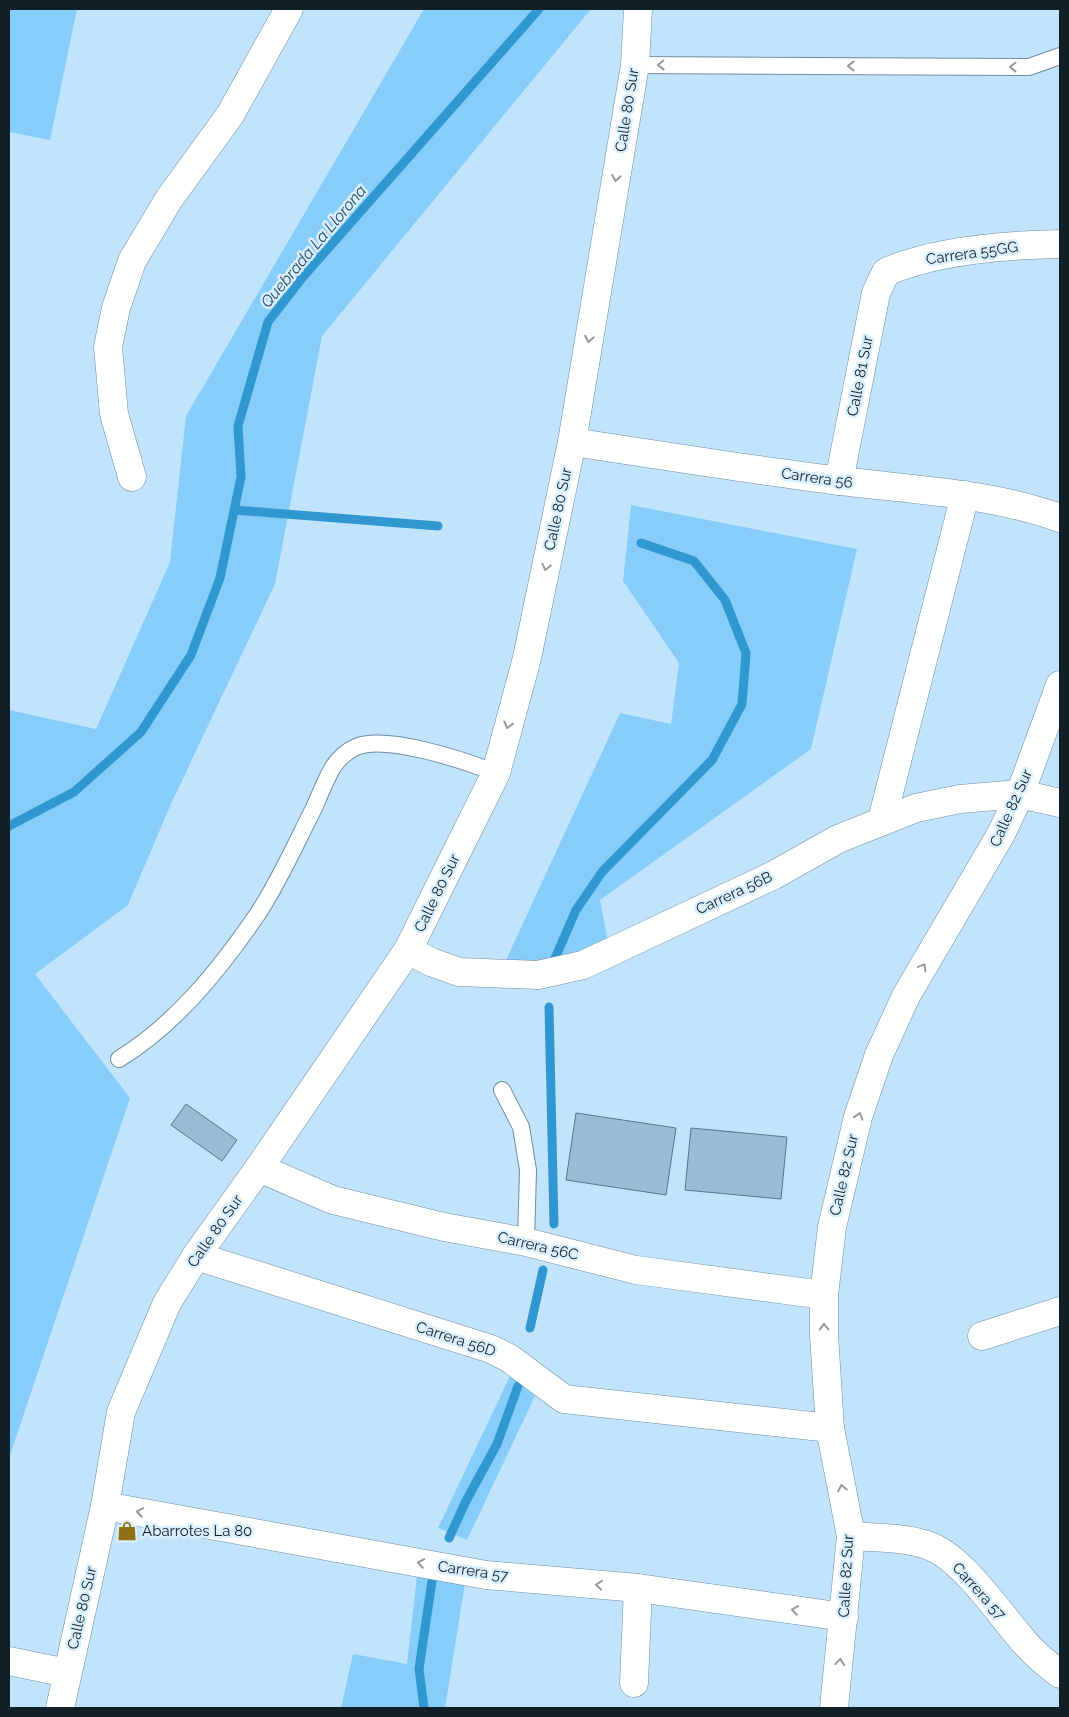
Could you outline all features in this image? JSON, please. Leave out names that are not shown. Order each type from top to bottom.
[{"type":"street","points":[[132,477],[113,404],[108,347],[116,308],[132,262],[169,199],[230,115],[289,9]]},
{"type":"street","name":"Calle 80 Sur","points":[[60,1708],[105,1506],[121,1412],[167,1303],[196,1256],[260,1168],[408,950],[496,773],[527,658],[572,442],[635,65],[638,9]]},
{"type":"street","name":"Carrera 55GG","points":[[886,272],[908,262],[987,249],[1060,244]]},
{"type":"street","name":"Calle 81 Sur","points":[[839,481],[876,293],[886,272]]},
{"type":"street","name":"Carrera 56","points":[[572,442],[839,481],[965,496],[1036,509],[1060,518]]},
{"type":"street","points":[[882,820],[965,496]]},
{"type":"street","name":"Calle 82 Sur","points":[[834,1708],[851,1536],[830,1428],[824,1295],[832,1226],[858,1117],[879,1054],[906,996],[1001,834],[1020,794],[1060,684]]},
{"type":"street","name":"Carrera 56B","points":[[408,950],[431,962],[459,972],[538,975],[583,965],[774,875],[838,839],[916,808],[960,799],[1020,794],[1060,803]]},
{"type":"street","name":"Carrera 56C","points":[[260,1168],[333,1200],[444,1227],[526,1242],[636,1270],[824,1295]]},
{"type":"street","name":"Carrera 56D","points":[[196,1256],[490,1349],[509,1358],[564,1399],[830,1428]]},
{"type":"street","points":[[982,1336],[1060,1311]]},
{"type":"street","name":"Carrera 57","points":[[105,1506],[486,1575],[638,1588],[844,1617]]},
{"type":"street","name":"Carrera 57","points":[[851,1536],[904,1540],[928,1545],[945,1555],[966,1573],[1027,1645],[1060,1674]]},
{"type":"street","points":[[634,1683],[638,1588]]},
{"type":"street","points":[[9,1661],[67,1674]]},
{"type":"lane","points":[[635,65],[1029,67],[1060,56]]},
{"type":"lane","points":[[119,1059],[160,1030],[190,1001],[257,914],[302,831],[333,767],[347,752],[369,743],[383,743],[464,760],[496,773]]},
{"type":"lane","points":[[502,1090],[521,1127],[528,1170],[526,1242]]},
{"type":"shaded area","points":[[9,9],[77,9],[50,140],[9,132]]},
{"type":"shaded area","points":[[424,9],[591,9],[322,336],[275,584],[170,806],[128,905],[35,974],[130,1098],[9,1458],[9,710],[96,729],[170,562],[186,416]]},
{"type":"shaded area","points":[[631,505],[857,549],[811,749],[600,900],[609,948],[501,971],[620,713],[671,724],[679,663],[623,581]]},
{"type":"shaded area","points":[[510,1376],[535,1396],[467,1540],[438,1528]]},
{"type":"shaded area","points":[[417,1576],[466,1577],[445,1708],[341,1708],[353,1654],[407,1664]]},
{"type":"building","points":[[186,1104],[237,1140],[222,1161],[171,1125]]},
{"type":"building","points":[[576,1113],[676,1128],[666,1195],[566,1180]]},
{"type":"building","points":[[691,1128],[787,1137],[781,1199],[685,1190]]},
{"type":"waterway","name":"Quebrada La Llorona","points":[[9,826],[74,792],[141,732],[191,655],[220,578],[241,477],[238,426],[268,322],[302,278],[539,9]]},
{"type":"waterway","points":[[234,510],[438,526]]},
{"type":"waterway","points":[[553,963],[576,910],[602,872],[712,760],[742,704],[746,653],[725,600],[694,561],[641,543]]},
{"type":"waterway","points":[[549,1007],[554,1224]]},
{"type":"waterway","points":[[530,1328],[543,1270]]},
{"type":"waterway","points":[[449,1538],[466,1501],[497,1444],[518,1386]]},
{"type":"waterway","points":[[424,1708],[419,1669],[433,1574]]},
{"type":"place","name":"Abarrotes La 80","points":[[127,1531]]}]
